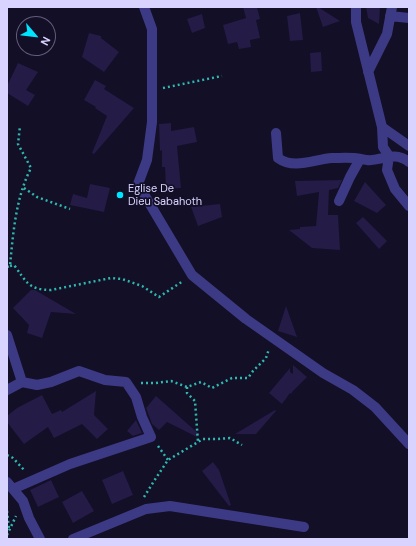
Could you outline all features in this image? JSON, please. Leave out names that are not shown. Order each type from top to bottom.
[{"type":"street","points":[[144,7],[152,29],[152,122],[147,160],[138,184],[192,276],[246,319],[323,373],[353,390],[375,407],[409,444]]},
{"type":"street","points":[[356,7],[356,22],[382,127],[383,147],[389,156],[387,170],[395,189],[409,206]]},
{"type":"street","points":[[368,72],[387,34],[391,12],[409,18]]},
{"type":"street","points":[[382,127],[409,146]]},
{"type":"street","points":[[276,133],[278,158],[283,162],[295,164],[332,158],[360,159],[367,161],[389,156],[406,159],[409,162]]},
{"type":"street","points":[[339,201],[350,176],[360,159]]},
{"type":"street","points":[[7,335],[22,382]]},
{"type":"street","points":[[7,390],[22,382],[37,385],[51,382],[79,371],[105,380],[126,382],[136,397],[142,417],[151,437],[70,464],[33,480],[10,485],[23,501],[29,518],[40,539]]},
{"type":"street","points":[[73,539],[146,509],[170,506],[304,527]]},
{"type":"path","points":[[152,90],[222,76]]},
{"type":"path","points":[[20,126],[18,144],[31,168],[26,178],[13,229],[8,266],[14,265],[31,287],[41,290],[51,290],[111,278],[122,279],[142,286],[159,297],[192,276]]},
{"type":"path","points":[[24,188],[37,197],[70,209]]},
{"type":"path","points":[[126,382],[156,383],[171,381],[188,387],[201,382],[212,388],[232,378],[248,378],[266,358],[272,337]]},
{"type":"path","points":[[188,387],[187,393],[195,401],[198,442]]},
{"type":"path","points":[[151,437],[168,460]]},
{"type":"path","points":[[141,502],[168,460],[203,439],[230,438],[242,445]]},
{"type":"path","points":[[7,455],[13,458],[33,480]]},
{"type":"path","points":[[7,511],[9,529]]},
{"type":"building","points":[[243,7],[257,7],[260,19],[256,20],[260,38],[250,40],[251,47],[239,49],[237,42],[228,44],[223,25],[246,18]]},
{"type":"building","points":[[316,7],[318,7],[340,21],[323,27]]},
{"type":"building","points":[[366,7],[380,7],[379,24],[368,18]]},
{"type":"building","points":[[300,13],[303,40],[290,41],[287,16]]},
{"type":"building","points":[[202,14],[205,28],[192,33],[187,19]]},
{"type":"building","points":[[89,33],[101,36],[101,38],[119,52],[104,72],[82,57]]},
{"type":"building","points":[[321,52],[322,71],[311,72],[310,53]]},
{"type":"building","points":[[18,63],[38,72],[26,90],[35,95],[28,106],[7,93],[7,86]]},
{"type":"building","points":[[95,80],[106,86],[104,89],[134,108],[94,154],[92,153],[107,116],[84,100]]},
{"type":"building","points":[[171,123],[171,131],[194,127],[197,142],[177,146],[181,188],[166,189],[165,167],[162,167],[162,150],[160,151],[159,124]]},
{"type":"building","points":[[342,180],[338,188],[329,190],[328,215],[338,215],[340,250],[312,248],[289,230],[300,229],[300,227],[316,226],[319,192],[297,196],[295,181]]},
{"type":"building","points":[[365,182],[386,205],[377,213],[354,201]]},
{"type":"building","points":[[90,184],[110,188],[104,212],[70,205],[73,194],[87,198]]},
{"type":"building","points":[[220,204],[222,217],[198,226],[191,207]]},
{"type":"building","points":[[363,217],[387,241],[379,249],[356,223]]},
{"type":"building","points":[[31,290],[35,290],[76,314],[51,312],[42,338],[27,333],[29,325],[13,308]]},
{"type":"building","points":[[286,306],[297,337],[278,331]]},
{"type":"building","points":[[293,365],[307,377],[291,394],[290,393],[282,404],[269,393],[290,368],[290,372],[293,374]]},
{"type":"building","points":[[96,391],[94,415],[108,429],[97,439],[82,424],[54,438],[48,427],[24,444],[7,422],[7,416],[17,408],[42,395],[52,414],[61,410],[62,412]]},
{"type":"building","points":[[156,396],[199,434],[197,437],[167,422],[159,430],[152,424],[146,408]]},
{"type":"building","points":[[275,410],[276,411],[256,434],[235,434]]},
{"type":"building","points":[[136,420],[142,433],[133,436],[127,431]]},
{"type":"building","points":[[213,462],[219,470],[231,505],[229,506],[202,471]]},
{"type":"building","points":[[123,471],[133,495],[112,504],[102,480]]},
{"type":"building","points":[[51,480],[59,497],[38,507],[30,490]]},
{"type":"building","points":[[82,491],[94,511],[73,523],[62,502]]},
{"type":"place","name":"Eglise De Dieu Sabahoth","points":[[120,195]]}]
